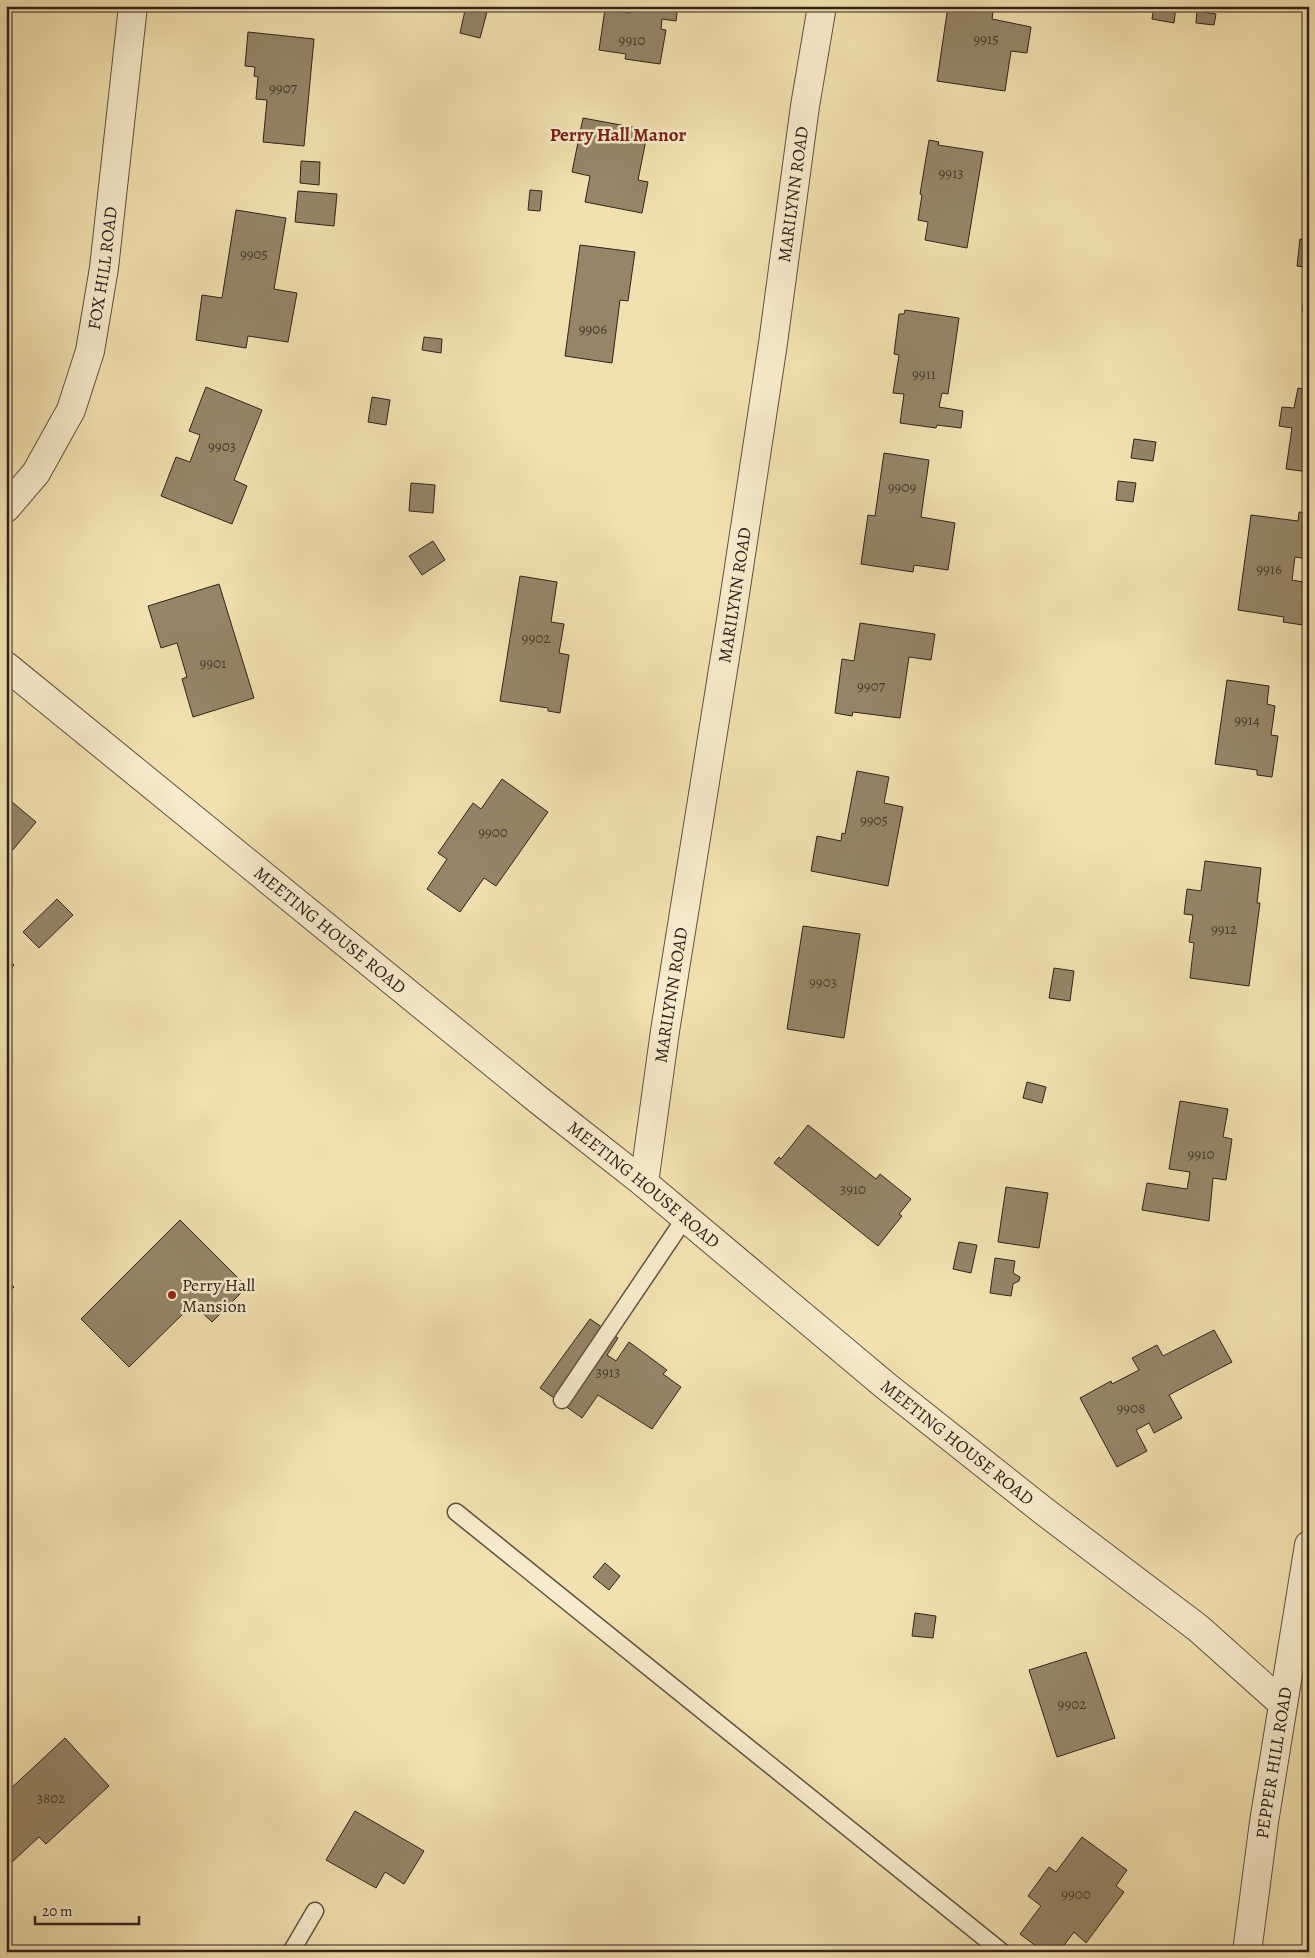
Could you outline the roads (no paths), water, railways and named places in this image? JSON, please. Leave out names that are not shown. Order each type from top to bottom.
[{"type":"street","name":"FOX HILL ROAD","points":[[6,508],[36,473],[71,410],[90,351],[104,268],[133,6]]},
{"type":"street","name":"MARILYNN ROAD","points":[[644,1184],[665,1031],[772,352],[805,106],[822,6]]},
{"type":"street","name":"MEETING HOUSE ROAD","points":[[6,666],[644,1184],[886,1386],[1045,1512],[1198,1628],[1282,1703]]},
{"type":"street","name":"PEPPER HILL ROAD","points":[[1247,1952],[1282,1703],[1309,1545]]},
{"type":"lane","points":[[562,1400],[685,1218]]},
{"type":"lane","points":[[456,1512],[1002,1952]]},
{"type":"lane","points":[[291,1952],[315,1911]]},
{"type":"place","name":"Perry Hall Mansion","points":[[172,1295]]},
{"type":"district","name":"Perry Hall Manor","points":[[618,135]]}]
